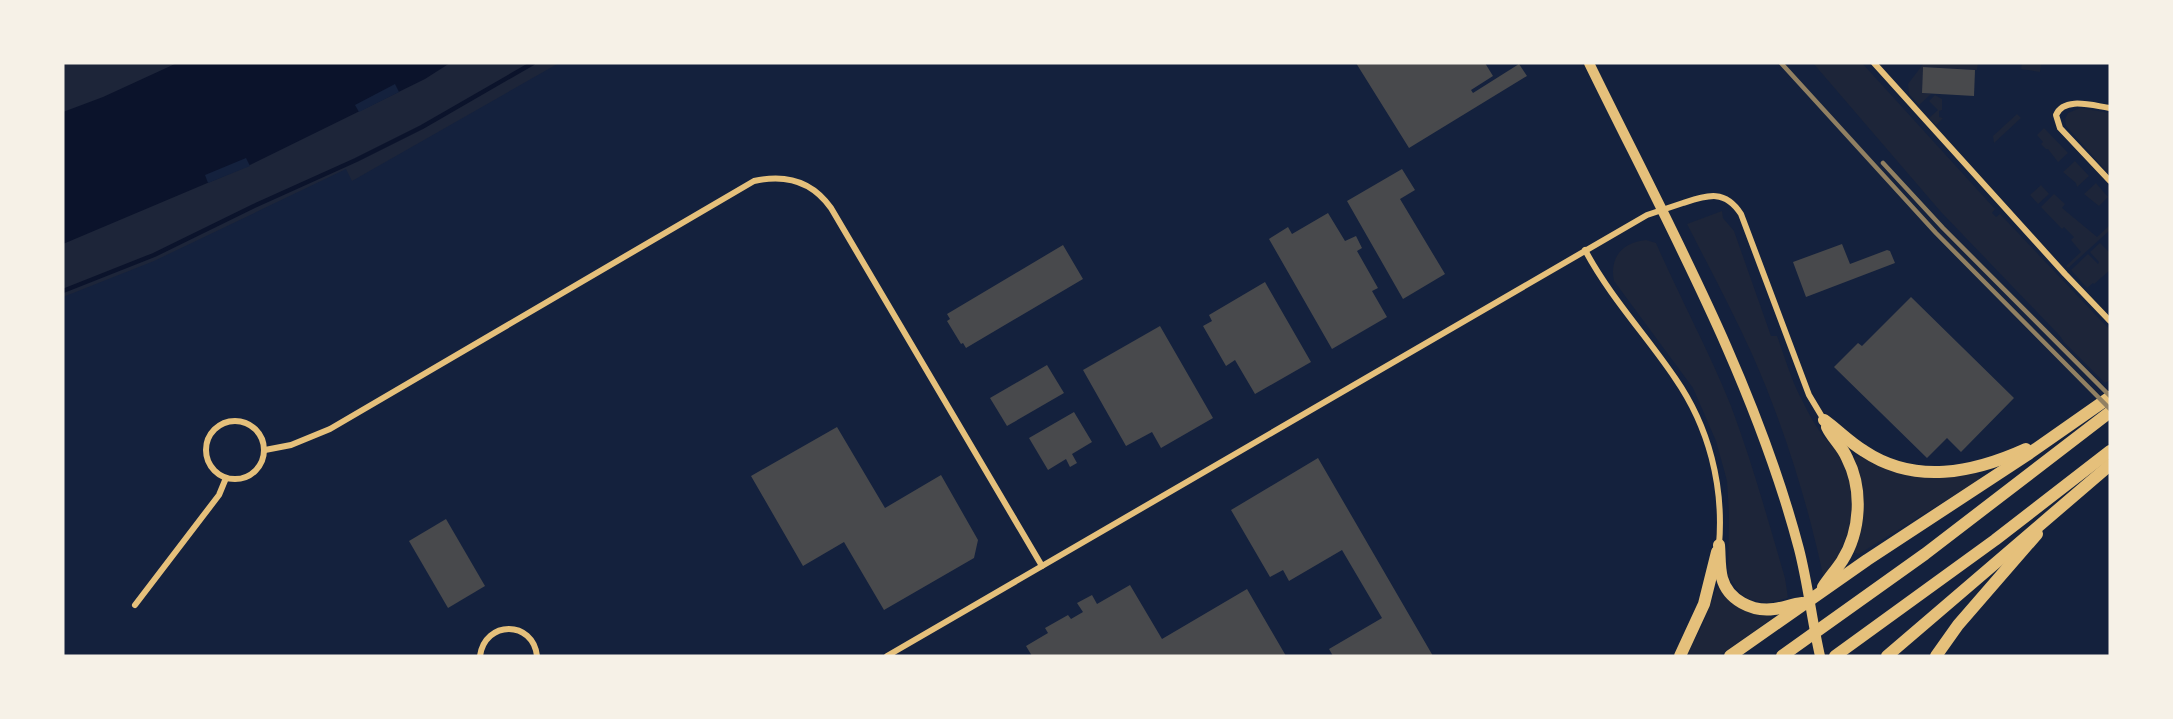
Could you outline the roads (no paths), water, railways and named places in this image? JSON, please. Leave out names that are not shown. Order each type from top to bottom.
[{"type":"highway","points":[[1730,656],[1867,560],[2110,397]]},
{"type":"highway","points":[[1782,656],[1925,554],[2110,412]]},
{"type":"highway","points":[[1824,420],[1864,452],[1883,463],[1906,470],[1930,473],[1954,472],[1978,467],[2024,450],[2058,434]]},
{"type":"highway","points":[[1819,594],[1850,545],[1858,507],[1853,471],[1846,455],[1829,433],[1824,420]]},
{"type":"highway","points":[[1835,656],[1995,540],[2110,451]]},
{"type":"highway","points":[[1887,656],[2110,465]]},
{"type":"highway","points":[[1936,656],[1958,625],[2045,525],[2052,513]]},
{"type":"highway","points":[[1719,545],[1723,580],[1735,598],[1743,604],[1752,608],[1773,609],[1790,604],[1806,603]]},
{"type":"highway","points":[[1680,656],[1704,604],[1719,545]]},
{"type":"main road","points":[[1588,63],[1720,331],[1749,399],[1776,474],[1803,568],[1820,656]]},
{"type":"street","points":[[1874,63],[2110,321]]},
{"type":"street","points":[[2110,108],[2074,104],[2062,107],[2056,115],[2060,128],[2110,180]]},
{"type":"street","points":[[265,450],[291,445],[330,429],[754,181],[769,177],[785,178],[800,181],[811,187],[825,199],[831,208],[1042,566]]},
{"type":"street","points":[[887,656],[1585,250],[1647,215],[1699,197],[1712,195],[1731,200],[1736,206],[1750,235],[1809,395],[1824,420]]},
{"type":"street","points":[[1585,250],[1601,278],[1677,380],[1699,422],[1716,475],[1720,517],[1719,545]]},
{"type":"street","points":[[232,420],[242,421],[258,431],[265,450],[258,468],[251,475],[242,478],[226,478],[207,460],[206,449],[213,430],[222,423],[232,420]]},
{"type":"street","points":[[135,604],[219,495],[226,478]]},
{"type":"street","points":[[480,656],[483,645],[494,632],[511,629],[527,636],[533,642],[537,656]]},
{"type":"waterway","points":[[63,291],[154,255],[356,160],[422,127],[533,63]]},
{"type":"railway","points":[[1781,63],[1936,233],[2110,409]]},
{"type":"railway","points":[[1883,163],[1943,228],[2110,396]]}]
